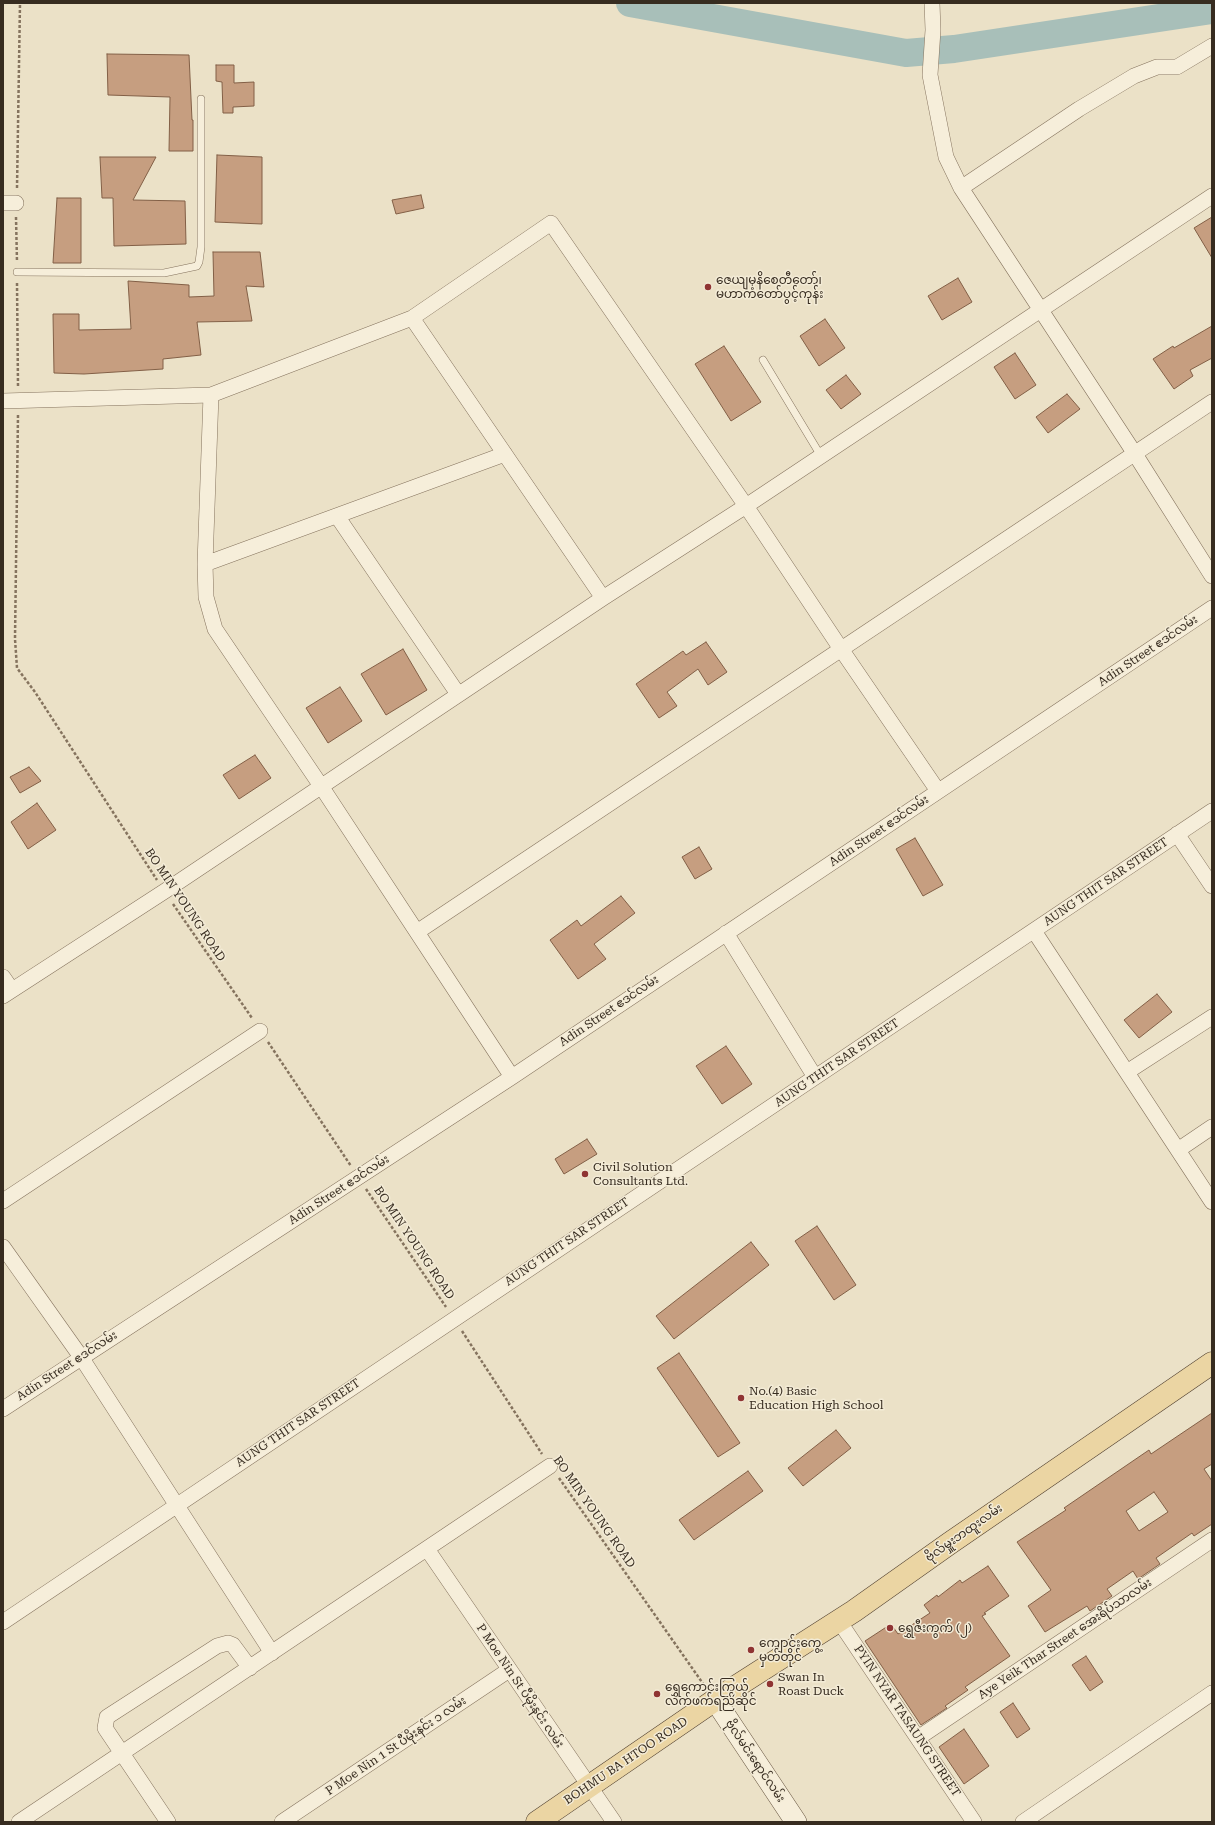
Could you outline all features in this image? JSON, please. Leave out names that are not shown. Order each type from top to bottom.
[{"type":"main road","name":"ဗိုလ်မှူးဘထူးလမ်း","points":[[715,1700],[839,1621],[1212,1363]]},
{"type":"main road","name":"BOHMU BA HTOO ROAD","points":[[537,1822],[715,1700]]},
{"type":"street","points":[[932,3],[933,30],[930,76],[946,157],[961,188],[1040,311],[1135,454],[1212,576]]},
{"type":"street","points":[[961,188],[1079,109],[1134,76],[1158,67],[1177,67],[1212,46]]},
{"type":"street","points":[[3,977],[7,993],[165,891],[458,694],[746,506],[1212,196]]},
{"type":"street","points":[[10,401],[212,394],[412,318],[551,223],[746,506],[938,791]]},
{"type":"street","points":[[412,318],[603,598]]},
{"type":"street","points":[[212,394],[204,564],[206,597],[215,629],[321,786],[512,1077]]},
{"type":"street","points":[[417,932],[1212,402]]},
{"type":"street","points":[[204,564],[505,454]]},
{"type":"street","points":[[337,516],[458,694]]},
{"type":"street","name":"Adin Street ဧဒင်လမ်း","points":[[3,1409],[512,1077],[1212,608]]},
{"type":"street","name":"AUNG THIT SAR STREET","points":[[3,1622],[454,1318],[1212,811]]},
{"type":"street","points":[[1177,834],[1212,886]]},
{"type":"street","points":[[1034,931],[1212,1202]]},
{"type":"street","points":[[726,933],[815,1077]]},
{"type":"street","points":[[1127,1072],[1212,1017]]},
{"type":"street","points":[[3,1201],[260,1031]]},
{"type":"street","points":[[1178,1150],[1212,1127]]},
{"type":"street","points":[[3,1247],[81,1357],[272,1653]]},
{"type":"street","points":[[19,1822],[550,1466]]},
{"type":"street","name":"Aye Yeik Thar Street အေးရိပ်သာလမ်း","points":[[918,1738],[1212,1540]]},
{"type":"street","name":"P Moe Nin St ပီမိုးနင်း လမ်း","points":[[427,1549],[614,1822]]},
{"type":"street","name":"PYIN NYAR TASAUNG STREET","points":[[839,1621],[974,1822]]},
{"type":"street","points":[[168,1822],[105,1728],[107,1717],[223,1644],[228,1643],[233,1645],[250,1668]]},
{"type":"street","name":"P Moe Nin 1 St ပီမိုးနင်း ၁ လမ်း","points":[[282,1822],[509,1670]]},
{"type":"street","points":[[1024,1822],[1212,1693]]},
{"type":"street","name":"ဗိုလ်မင်းရောင်လမ်း","points":[[715,1700],[796,1822]]},
{"type":"lane","points":[[17,272],[164,273],[197,266],[200,262],[201,247],[201,99]]},
{"type":"lane","points":[[763,360],[821,456]]},
{"type":"path","name":"BO MIN YOUNG ROAD","points":[[20,3],[10,203],[17,272],[10,401],[15,639],[17,668],[35,692],[165,891],[454,1318],[550,1466],[715,1700]]},
{"type":"building","points":[[107,54],[189,55],[193,120],[193,151],[169,151],[170,97],[108,95]]},
{"type":"building","points":[[216,65],[234,65],[234,83],[254,82],[254,106],[233,107],[233,113],[223,113],[222,82],[216,81]]},
{"type":"building","points":[[217,155],[262,157],[262,224],[215,222]]},
{"type":"building","points":[[100,157],[156,157],[133,200],[185,201],[186,244],[114,246],[113,198],[102,198]]},
{"type":"building","points":[[421,195],[424,208],[396,214],[392,200]]},
{"type":"building","points":[[57,198],[81,198],[81,263],[53,263]]},
{"type":"building","points":[[1212,217],[1212,258],[1194,228]]},
{"type":"building","points":[[213,252],[260,252],[264,287],[246,286],[252,321],[197,322],[201,355],[163,359],[163,369],[84,374],[54,373],[53,314],[79,314],[79,330],[131,329],[128,281],[189,285],[189,297],[214,296]]},
{"type":"building","points":[[958,278],[972,302],[942,320],[928,296]]},
{"type":"building","points":[[825,319],[845,348],[819,366],[800,336]]},
{"type":"building","points":[[1212,326],[1212,358],[1190,370],[1193,376],[1174,389],[1153,359],[1173,346],[1174,348]]},
{"type":"building","points":[[724,346],[761,402],[731,421],[695,364]]},
{"type":"building","points":[[1015,353],[1036,385],[1015,399],[994,367]]},
{"type":"building","points":[[846,375],[861,394],[841,409],[826,390]]},
{"type":"building","points":[[1067,394],[1080,409],[1048,433],[1036,417]]},
{"type":"building","points":[[706,642],[727,672],[708,685],[698,669],[667,692],[677,706],[659,718],[636,684],[683,651],[686,655]]},
{"type":"building","points":[[403,649],[427,690],[386,715],[361,674]]},
{"type":"building","points":[[340,687],[362,721],[328,743],[306,708]]},
{"type":"building","points":[[255,755],[271,778],[239,799],[223,775]]},
{"type":"building","points":[[29,767],[41,781],[20,793],[10,777]]},
{"type":"building","points":[[37,803],[56,830],[28,849],[11,822]]},
{"type":"building","points":[[915,838],[943,885],[923,896],[896,849]]},
{"type":"building","points":[[699,847],[712,869],[695,879],[682,857]]},
{"type":"building","points":[[621,896],[635,913],[594,944],[606,959],[578,979],[550,940],[577,920],[581,926]]},
{"type":"building","points":[[1157,994],[1172,1012],[1139,1038],[1124,1020]]},
{"type":"building","points":[[726,1046],[752,1084],[722,1104],[696,1066]]},
{"type":"building","points":[[587,1139],[597,1154],[564,1174],[555,1159]]},
{"type":"building","points":[[817,1226],[856,1285],[834,1300],[795,1241]]},
{"type":"building","points":[[751,1242],[769,1265],[674,1339],[656,1316]]},
{"type":"building","points":[[679,1353],[740,1443],[718,1457],[657,1368]]},
{"type":"building","points":[[1212,1413],[1212,1464],[1204,1469],[1212,1481],[1212,1524],[1194,1536],[1192,1533],[1156,1558],[1160,1564],[1138,1579],[1133,1571],[1107,1589],[1112,1596],[1090,1611],[1087,1606],[1045,1632],[1028,1606],[1051,1590],[1017,1542],[1066,1510],[1064,1508],[1149,1450],[1151,1454]],"holes":[[[1154,1492],[1168,1512],[1139,1531],[1126,1511]]]},
{"type":"building","points":[[836,1430],[851,1448],[803,1486],[788,1468]]},
{"type":"building","points":[[748,1471],[763,1491],[694,1540],[679,1520]]},
{"type":"building","points":[[988,1566],[1009,1596],[984,1613],[986,1614],[982,1616],[1010,1656],[965,1687],[968,1690],[945,1706],[947,1708],[921,1725],[865,1641],[891,1624],[898,1634],[930,1613],[924,1605],[937,1595],[938,1597],[960,1580],[962,1583]]},
{"type":"building","points":[[1086,1656],[1103,1682],[1090,1691],[1072,1665]]},
{"type":"building","points":[[1013,1703],[1030,1729],[1017,1738],[1000,1712]]},
{"type":"building","points":[[964,1729],[989,1766],[964,1784],[939,1747]]},
{"type":"waterway","points":[[630,3],[906,53],[954,49],[1212,10]]},
{"type":"place","name":"ဇေယျမုနိစေတီတော်၊ မဟာကံတော်ပွင့်ကုန်း","points":[[708,287]]},
{"type":"place","name":"Civil Solution Consultants Ltd.","points":[[585,1174]]},
{"type":"place","name":"No.(4) Basic Education High School","points":[[741,1398]]},
{"type":"place","name":"ရွှေဇီးကွက် (၂)","points":[[890,1628]]},
{"type":"place","name":"ကျောင်းကွေ့ မှတ်တိုင်","points":[[751,1650]]},
{"type":"place","name":"Swan In Roast Duck","points":[[770,1684]]},
{"type":"place","name":"ရွှေကောင်းကြွယ် လက်ဖက်ရည်ဆိုင်","points":[[657,1694]]}]
